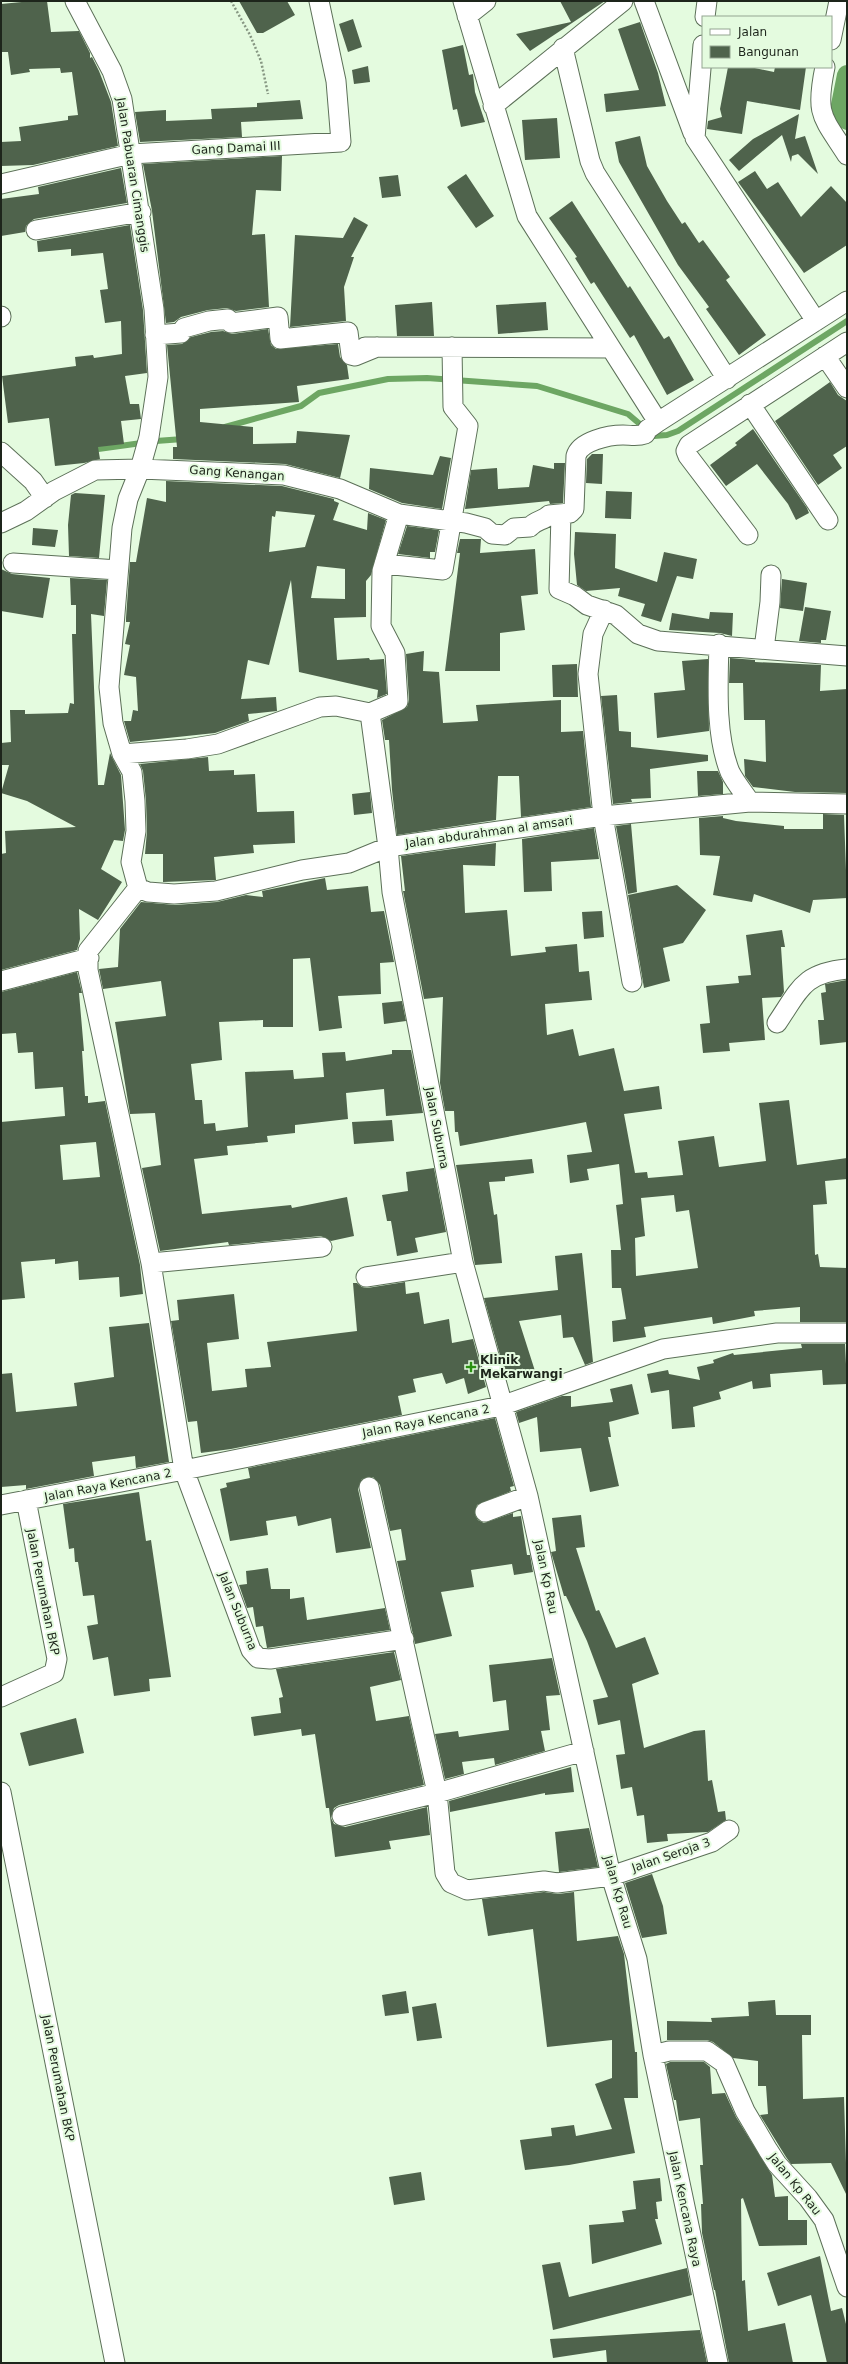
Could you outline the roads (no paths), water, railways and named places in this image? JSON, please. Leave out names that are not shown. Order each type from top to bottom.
[{"type":"street","name":"Jalan Pabuaran Cimanggis","points":[[75,1],[112,71],[122,99],[141,212],[154,310],[158,376],[148,443],[128,499],[122,528],[109,687],[113,723],[122,754],[132,772],[136,801],[136,830],[131,862],[138,888]]},
{"type":"street","name":"Gang Damai III","points":[[1,184],[131,154],[341,142],[336,81],[319,1]]},
{"type":"street","points":[[486,1],[465,9],[493,106],[528,216],[612,348],[651,427]]},
{"type":"street","points":[[493,106],[622,1]]},
{"type":"street","points":[[644,1],[695,138],[816,321]]},
{"type":"street","points":[[705,16],[707,1]]},
{"type":"street","points":[[832,35],[839,1]]},
{"type":"street","points":[[564,48],[590,161],[595,173],[727,379]]},
{"type":"street","points":[[695,138],[702,57]]},
{"type":"street","points":[[825,68],[820,104],[822,117],[847,155]]},
{"type":"street","points":[[36,230],[141,212]]},
{"type":"street","points":[[847,301],[639,436],[611,436],[592,442],[578,450],[574,510],[570,513],[561,514],[559,589],[575,596],[587,605],[616,615],[638,634],[658,641],[719,644],[847,656]]},
{"type":"street","points":[[155,335],[181,333],[184,328],[209,321],[228,319],[231,323],[278,317],[280,339],[348,332],[351,356],[355,356],[377,347]]},
{"type":"street","points":[[748,535],[688,456],[686,451],[694,442],[750,404],[847,342]]},
{"type":"street","points":[[356,347],[612,348]]},
{"type":"street","points":[[384,564],[443,570],[453,522],[468,426],[453,407],[452,347]]},
{"type":"street","points":[[825,356],[847,388]]},
{"type":"street","points":[[750,404],[828,520]]},
{"type":"street","points":[[1,452],[33,481],[45,498]]},
{"type":"street","name":"Gang Kenangan","points":[[1,523],[26,511],[45,498],[95,470],[140,468],[284,475],[340,489],[399,514],[485,528],[492,534],[505,535],[514,528],[530,526],[535,521],[545,519],[549,515],[561,514]]},
{"type":"street","points":[[122,754],[187,749],[218,744],[320,706],[336,706],[370,713],[398,701],[395,653],[381,626],[382,571],[399,514]]},
{"type":"street","points":[[13,563],[118,570]]},
{"type":"street","points":[[764,649],[770,602],[771,575]]},
{"type":"street","points":[[604,610],[593,634],[588,674],[603,816],[632,982]]},
{"type":"street","points":[[719,644],[718,690],[723,745],[730,772],[750,802]]},
{"type":"street","name":"Jalan Suburna","points":[[370,713],[388,847],[392,892],[463,1262],[501,1406]]},
{"type":"street","name":"Jalan abdurahman al amsari","points":[[138,888],[148,892],[174,894],[216,891],[302,870],[349,863],[388,847],[603,816],[750,802],[847,804]]},
{"type":"street","points":[[138,888],[88,950],[88,970],[151,1263],[184,1470]]},
{"type":"street","points":[[1,981],[89,958]]},
{"type":"street","points":[[777,1023],[810,979],[828,971],[847,969]]},
{"type":"street","points":[[151,1263],[322,1247]]},
{"type":"street","points":[[366,1277],[463,1262]]},
{"type":"street","name":"Jalan Raya Kencana 2","points":[[1,1505],[184,1470],[501,1406],[663,1349],[777,1333],[847,1333]]},
{"type":"street","name":"Jalan Kp Rau","points":[[501,1406],[528,1496],[611,1876],[637,1959],[653,2055],[669,2051],[707,2051],[724,2063],[745,2110],[764,2144],[777,2164],[808,2198],[824,2220],[847,2287]]},
{"type":"street","name":"Jalan Suburna","points":[[184,1470],[251,1650],[258,1658],[270,1659],[404,1639]]},
{"type":"street","name":"Jalan Seroja 3","points":[[369,1487],[437,1793],[445,1873],[451,1883],[467,1890],[544,1881],[558,1883],[611,1876],[712,1842],[729,1830]]},
{"type":"street","points":[[485,1512],[528,1496]]},
{"type":"street","name":"Jalan Perumahan BKP","points":[[1,1697],[54,1673],[57,1659],[26,1500]]},
{"type":"street","points":[[342,1816],[437,1793],[584,1751]]},
{"type":"street","name":"Jalan Perumahan BKP","points":[[1,1792],[116,2363]]},
{"type":"street","name":"Jalan Kencana Raya","points":[[653,2055],[718,2363]]},
{"type":"waterway","points":[[847,75],[840,110],[847,120]]},
{"type":"waterway","points":[[225,427],[301,406],[319,393],[388,379],[427,378],[537,386],[628,414],[654,436],[667,435],[678,431],[847,321]]},
{"type":"waterway","points":[[91,450],[156,441],[183,439]]},
{"type":"place","name":"Klinik Mekarwangi","points":[[471,1367]]}]
